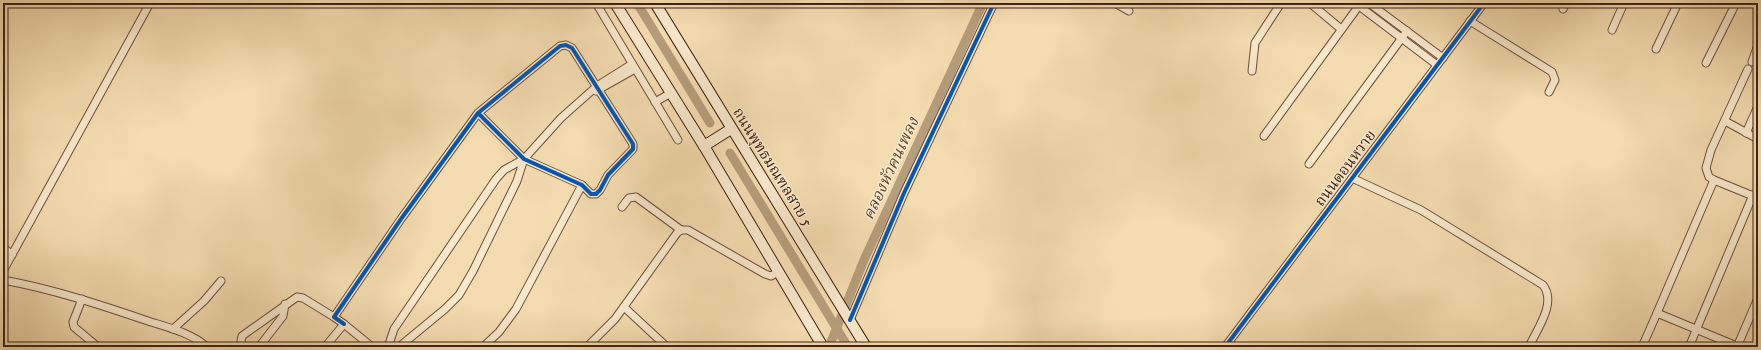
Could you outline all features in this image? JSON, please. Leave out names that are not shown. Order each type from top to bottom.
[{"type":"main road","points":[[615,3],[704,146],[821,344]]},
{"type":"main road","name":"ถนนพุทธมณฑลสาย 5","points":[[655,3],[866,347]]},
{"type":"main road","points":[[704,146],[731,129]]},
{"type":"street","points":[[3,270],[150,3]]},
{"type":"street","points":[[596,3],[678,140]]},
{"type":"street","points":[[850,320],[904,193],[994,3]]},
{"type":"street","points":[[1115,3],[1128,11]]},
{"type":"street","points":[[1252,71],[1255,43],[1281,3]]},
{"type":"street","points":[[1310,3],[1341,29]]},
{"type":"street","name":"ถนนดอนหวาย","points":[[1225,347],[1484,3]]},
{"type":"street","points":[[1612,30],[1624,3]]},
{"type":"street","points":[[1656,49],[1678,3]]},
{"type":"street","points":[[1706,63],[1736,3]]},
{"type":"street","points":[[1264,136],[1313,71],[1341,29],[1363,5]]},
{"type":"street","points":[[1363,5],[1407,31],[1442,58]]},
{"type":"street","points":[[1363,5],[1437,65]]},
{"type":"street","points":[[1470,21],[1552,72],[1555,80],[1550,92]]},
{"type":"street","points":[[1309,164],[1407,31]]},
{"type":"street","points":[[334,317],[401,219],[478,113],[560,46],[566,44],[572,48],[632,144],[633,149],[608,175],[600,190],[596,194],[591,194],[582,185],[524,159],[478,113]]},
{"type":"street","points":[[1689,347],[1755,197],[1709,177],[1707,173],[1707,161],[1750,66],[1758,44]]},
{"type":"street","points":[[388,347],[394,329],[496,179],[504,170],[524,159],[561,118],[598,88],[634,67]]},
{"type":"street","points":[[655,102],[671,93]]},
{"type":"street","points":[[1746,133],[1758,106]]},
{"type":"street","points":[[1725,121],[1758,139]]},
{"type":"street","points":[[399,347],[446,309],[459,295],[473,271],[517,181],[524,159]]},
{"type":"street","points":[[1352,178],[1421,210],[1543,285],[1548,292],[1548,304],[1529,347]]},
{"type":"street","points":[[1642,347],[1714,180]]},
{"type":"street","points":[[483,347],[499,332],[516,309],[582,185]]},
{"type":"street","points":[[622,207],[629,198],[636,197],[681,230],[688,230],[765,274],[771,276],[778,272]]},
{"type":"street","points":[[587,347],[624,307],[677,233],[681,230]]},
{"type":"street","points":[[3,247],[12,255]]},
{"type":"street","points":[[3,280],[39,287],[173,329],[207,347]]},
{"type":"street","points":[[173,329],[204,301],[221,281]]},
{"type":"street","points":[[243,347],[241,341],[242,336],[285,304],[299,297],[334,317],[372,347]]},
{"type":"street","points":[[1657,313],[1737,347],[1758,298]]},
{"type":"street","points":[[82,300],[73,322],[74,327],[98,347]]},
{"type":"street","points":[[259,347],[283,316],[285,304]]},
{"type":"street","points":[[624,307],[667,347]]},
{"type":"street","points":[[325,347],[344,324]]},
{"type":"waterway","points":[[637,3],[710,123]]},
{"type":"waterway","name":"คลองหัวคนเพลง","points":[[829,347],[864,260],[983,3]]},
{"type":"waterway","points":[[730,153],[848,347]]},
{"type":"cycle path","points":[[850,320],[904,193],[994,3]]},
{"type":"cycle path","points":[[1225,347],[1484,3]]},
{"type":"cycle path","points":[[344,324],[334,317],[401,219],[478,113],[560,46],[566,45],[572,48],[633,144],[633,149],[608,175],[600,190],[596,194],[591,194],[582,185],[524,159],[478,113]]}]
